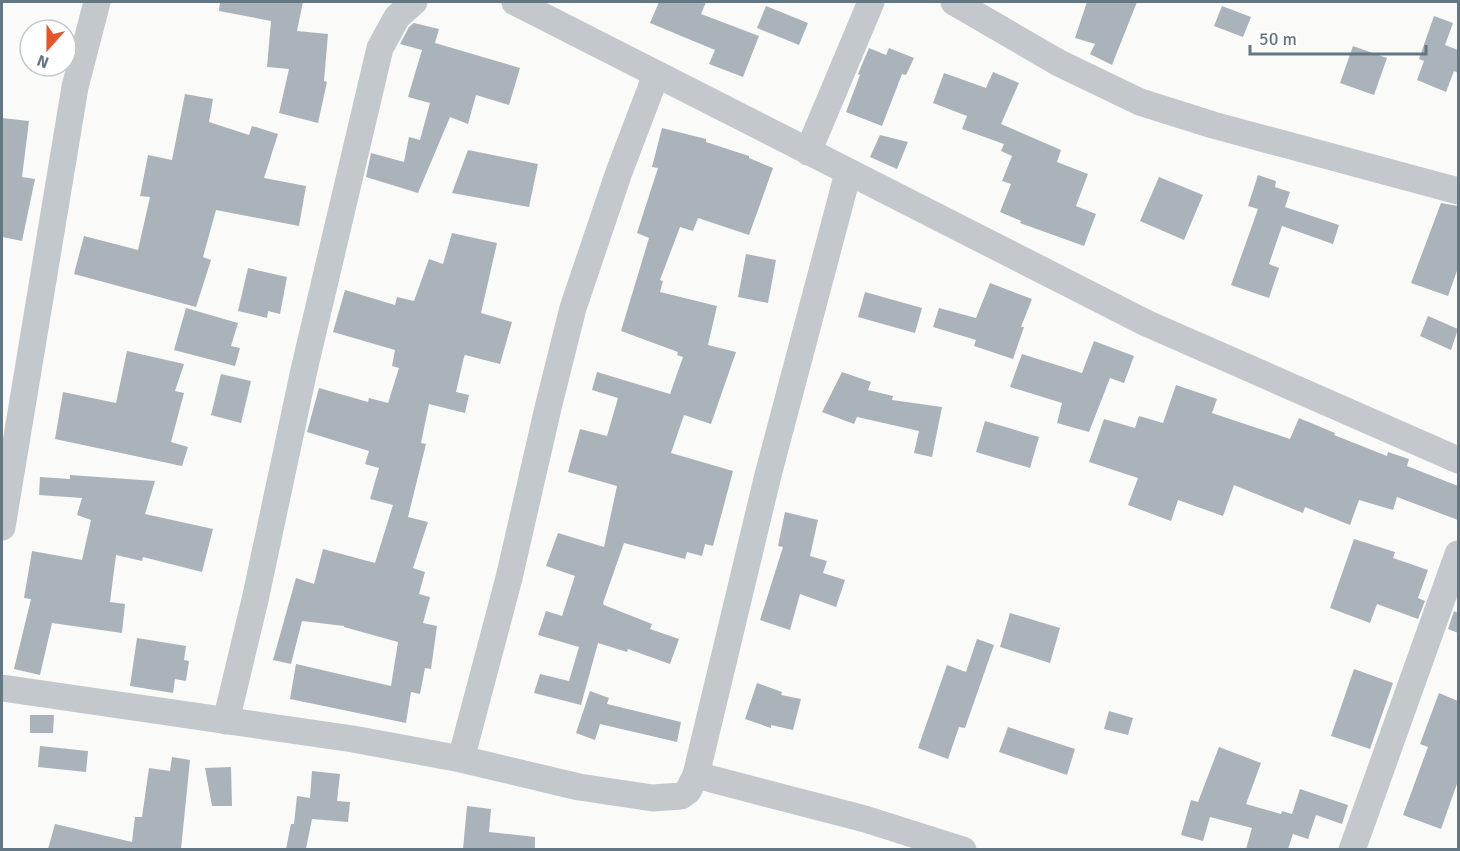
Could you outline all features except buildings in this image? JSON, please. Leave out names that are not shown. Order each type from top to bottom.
[{"type":"street","points":[[2,527],[75,87],[97,2]]},
{"type":"street","points":[[226,722],[255,600],[304,370],[380,48],[397,17],[414,2]]},
{"type":"street","points":[[514,2],[1146,323],[1458,460]]},
{"type":"street","points":[[808,152],[871,2]]},
{"type":"street","points":[[954,2],[1059,63],[1140,102],[1213,125],[1458,191]]},
{"type":"street","points":[[461,759],[509,578],[573,308],[619,172],[656,75]]},
{"type":"street","points":[[2,688],[353,739],[461,759],[579,787],[653,798],[681,796],[688,791],[696,775],[768,475],[849,173]]},
{"type":"street","points":[[1352,849],[1458,554]]},
{"type":"street","points":[[696,775],[865,819],[963,849]]}]
